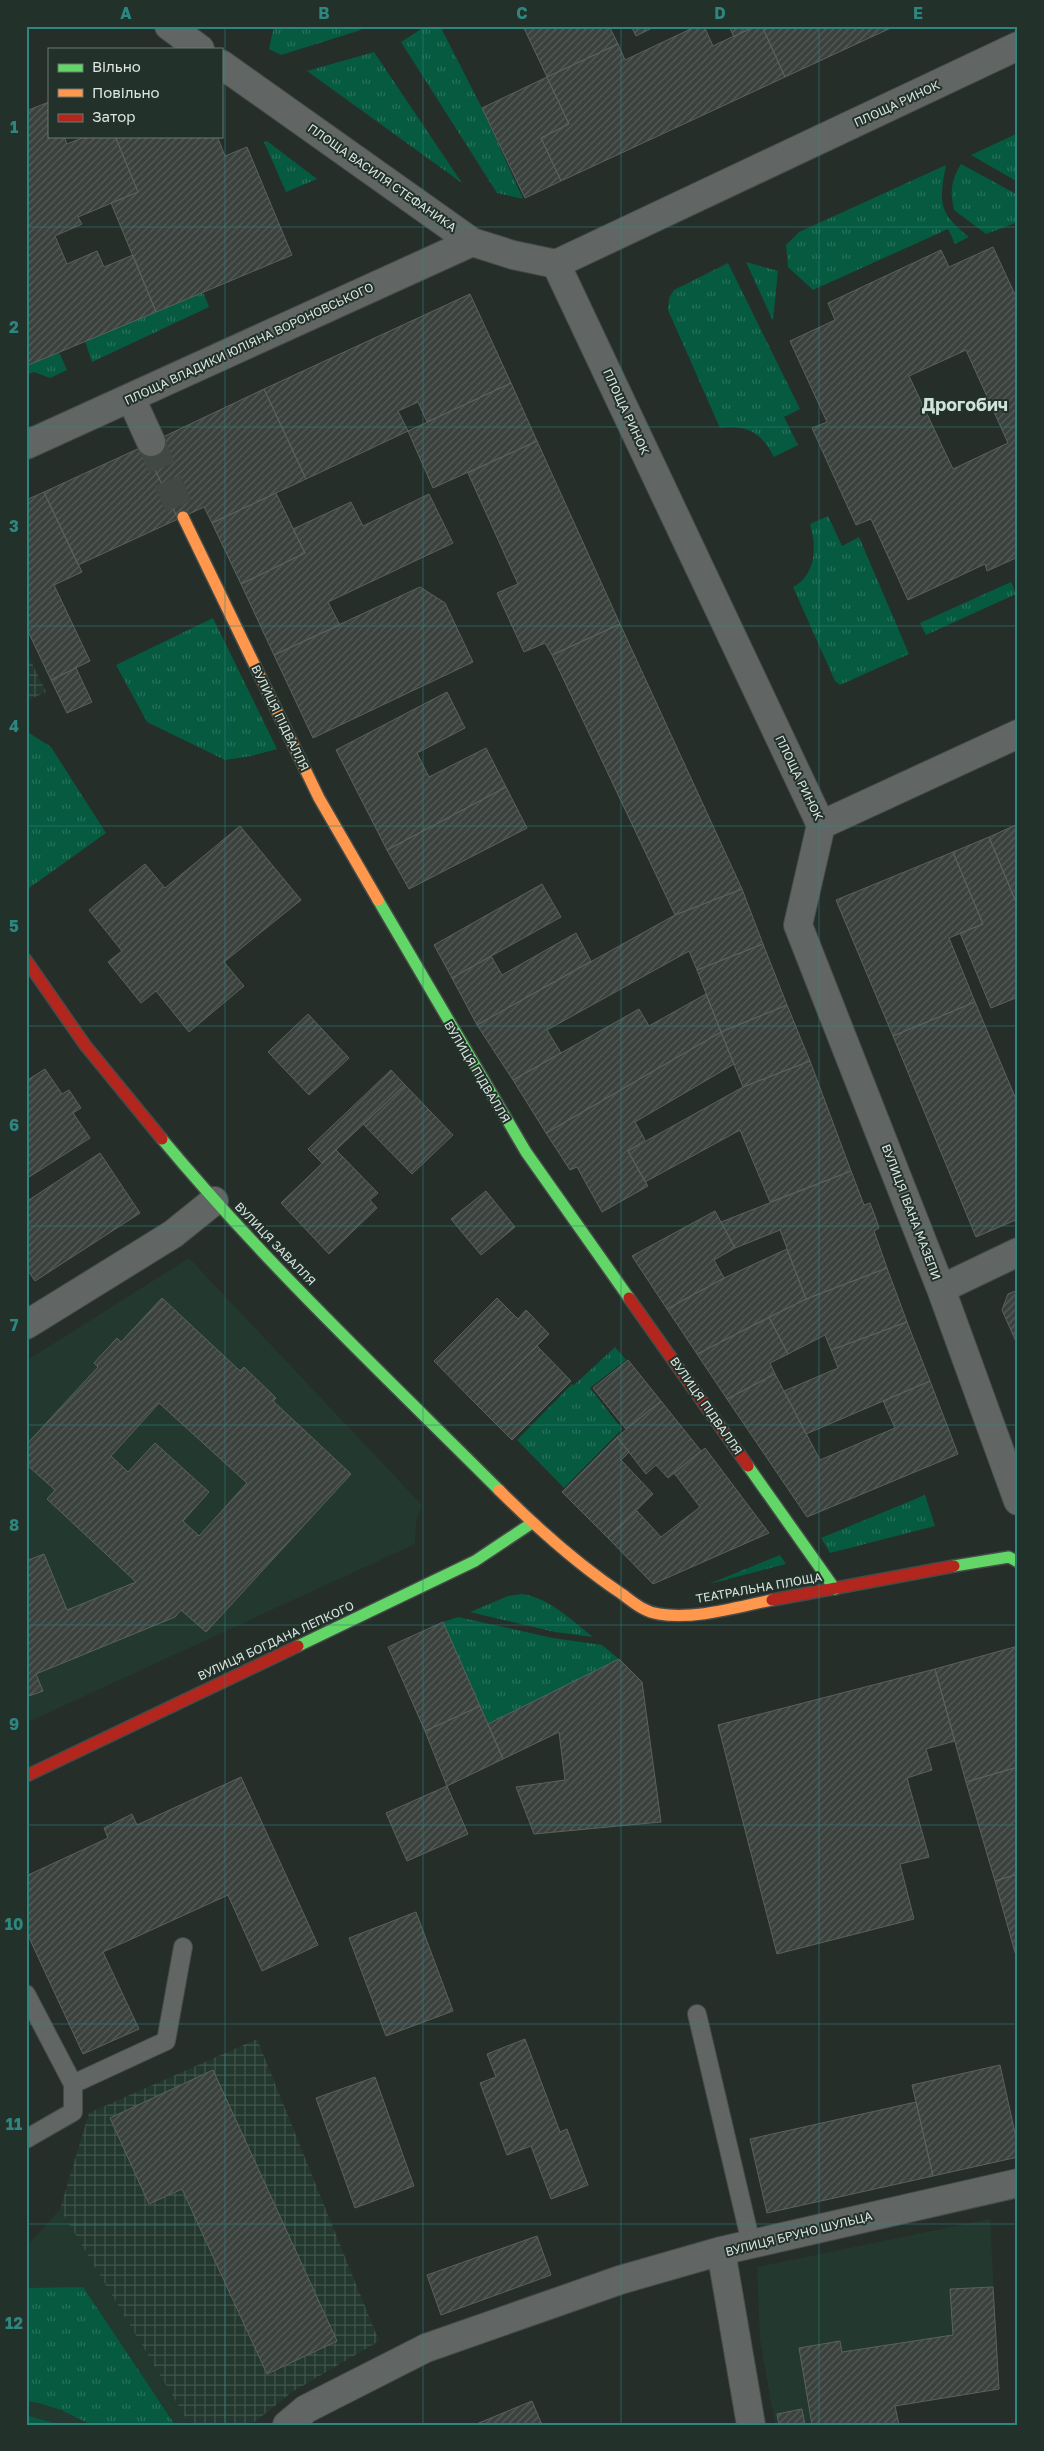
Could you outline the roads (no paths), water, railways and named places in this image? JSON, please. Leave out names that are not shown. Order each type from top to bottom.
[{"type":"street","points":[[169,26],[199,48]]},
{"type":"street","name":"ПЛОЩА РИНОК","points":[[1018,46],[556,264],[821,825],[1018,734]]},
{"type":"street","name":"ПЛОЩА ВАСИЛЯ СТЕФАНИКА","points":[[222,65],[472,242],[513,255],[556,264]]},
{"type":"street","name":"ПЛОЩА ВЛАДИКИ ЮЛІЯНА ВОРОНОВСЬКОГО","points":[[26,445],[472,242]]},
{"type":"street","points":[[131,398],[151,442]]},
{"type":"street","name":"ВУЛИЦЯ ПІДВАЛЛЯ","points":[[183,517],[319,798],[462,1049],[526,1152],[835,1589]]},
{"type":"street","name":"ВУЛИЦЯ ІВАНА МАЗЕПИ","points":[[821,825],[798,925],[941,1289],[1018,1501]]},
{"type":"street","name":"ВУЛИЦЯ ЗАВАЛЛЯ","points":[[26,960],[85,1045],[214,1201],[286,1277],[532,1523]]},
{"type":"street","points":[[26,1325],[173,1234],[214,1201]]},
{"type":"street","points":[[941,1289],[1018,1252]]},
{"type":"street","name":"ТЕАТРАЛЬНА ПЛОЩА","points":[[532,1523],[599,1579],[643,1609],[658,1614],[680,1616],[1009,1557],[1018,1562]]},
{"type":"street","name":"ВУЛИЦЯ БОГДАНА ЛЕПКОГО","points":[[26,1776],[466,1566],[532,1523]]},
{"type":"street","name":"ВУЛИЦЯ БРУНО ШУЛЬЦА","points":[[751,2425],[721,2251],[1018,2183]]},
{"type":"street","points":[[287,2425],[306,2409],[426,2348],[611,2283],[721,2251]]},
{"type":"lane","points":[[73,2084],[166,2041],[183,1947]]},
{"type":"lane","points":[[26,1994],[73,2084],[73,2112],[26,2139]]},
{"type":"lane","points":[[697,2014],[752,2243]]},
{"type":"tunnel","points":[[151,442],[183,517]]},
{"type":"district","name":"Дрогобич","points":[[965,405]]}]
